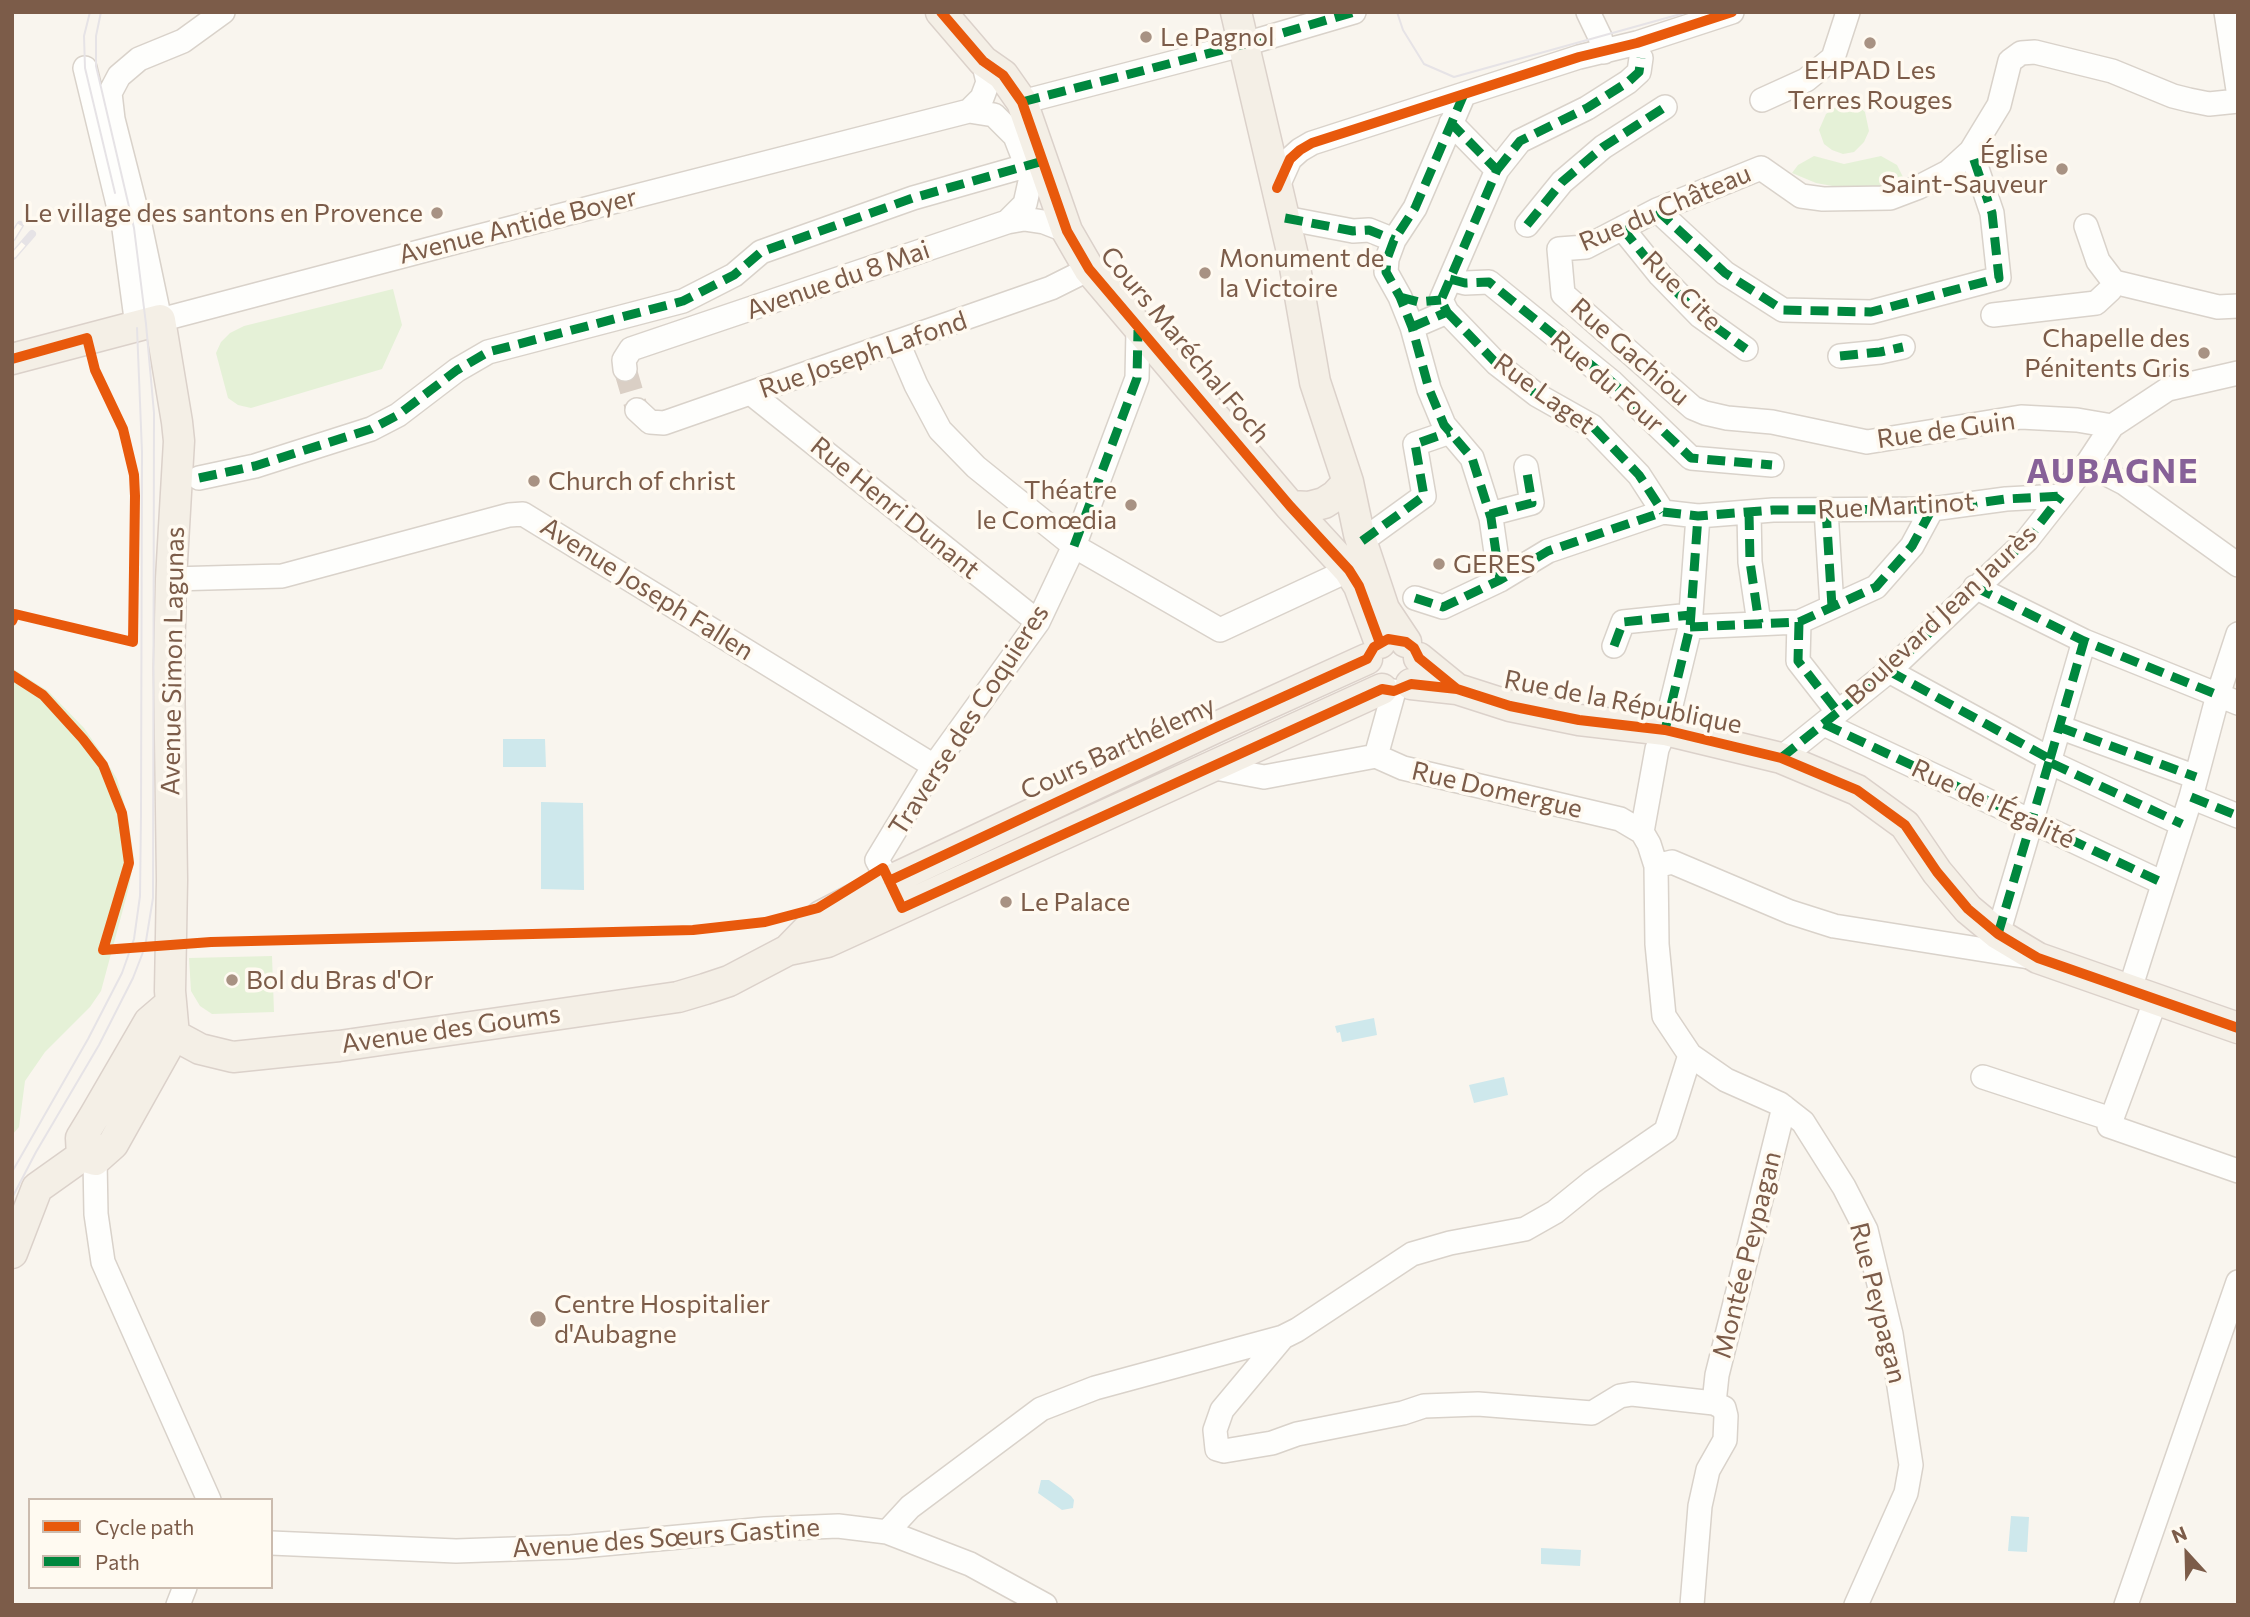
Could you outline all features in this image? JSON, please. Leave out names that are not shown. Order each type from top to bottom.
[{"type":"main road","name":"Cours Maréchal Foch","points":[[941,12],[983,61],[1003,75],[1022,102],[1035,163],[1067,231],[1089,269],[1290,506],[1349,570],[1359,586],[1394,666]]},
{"type":"main road","points":[[788,950],[827,942],[1210,767],[1394,666],[1384,609],[1362,541],[1348,482],[1315,382],[1285,218],[1236,12]]},
{"type":"main road","name":"Avenue Antide Boyer","points":[[12,359],[149,323]]},
{"type":"main road","name":"Avenue Simon Lagunas","points":[[149,323],[179,441],[171,579],[169,680],[172,880],[170,1004],[174,1035]]},
{"type":"main road","points":[[1290,506],[1309,507],[1324,503],[1348,482]]},
{"type":"main road","name":"Rue de la République","points":[[1394,666],[1510,706],[1579,720],[1665,730],[1782,758],[1857,790],[1905,825],[1937,872],[1968,909],[1998,934],[2038,958],[2238,1028]]},
{"type":"main road","name":"Cours Barthélemy","points":[[788,950],[821,916],[889,881],[1217,727],[1394,666]]},
{"type":"main road","name":"Avenue des Goums","points":[[174,1035],[200,1049],[233,1057],[339,1046],[666,998],[729,981],[788,950]]},
{"type":"main road","points":[[89,1158],[81,1138],[149,1022],[170,1004]]},
{"type":"main road","points":[[12,1253],[37,1188],[113,1144],[174,1035]]},
{"type":"street","points":[[149,323],[140,225],[113,119],[110,93],[119,76],[139,59],[183,41],[223,12]]},
{"type":"street","points":[[1022,102],[1245,44],[1354,12]]},
{"type":"street","points":[[1588,12],[1604,51]]},
{"type":"street","points":[[1277,188],[1290,159],[1312,143],[1579,57],[1732,12]]},
{"type":"street","points":[[1762,100],[1806,80],[1833,58],[1848,12]]},
{"type":"street","points":[[2226,12],[2238,90]]},
{"type":"street","name":"Rue du Château","points":[[1559,249],[1586,247],[1657,210],[1761,168],[1801,196],[1823,199],[1890,198],[1919,187],[1948,172],[1971,151],[1999,105],[2010,61],[2021,53],[2035,52],[2112,71],[2174,96],[2199,102],[2209,104],[2238,101]]},
{"type":"street","points":[[1412,327],[1444,306],[1450,279],[1497,170],[1520,141],[1587,108],[1628,82],[1639,72],[1641,58]]},
{"type":"street","points":[[969,111],[982,98],[988,82],[983,61]]},
{"type":"street","points":[[85,68],[149,323]]},
{"type":"street","points":[[1464,94],[1415,208],[1394,240],[1387,259],[1386,272],[1401,297],[1429,388],[1444,425],[1472,458],[1490,514],[1500,580]]},
{"type":"street","points":[[1527,225],[1562,182],[1602,146],[1664,107]]},
{"type":"street","points":[[969,111],[994,115],[1015,136],[1035,163]]},
{"type":"street","name":"Avenue Antide Boyer","points":[[149,323],[477,236],[969,111]]},
{"type":"street","points":[[1451,123],[1497,170]]},
{"type":"street","points":[[1657,210],[1725,273],[1783,310],[1871,312],[1998,278],[1992,213],[1971,151]]},
{"type":"street","points":[[1007,222],[1025,204],[1035,163]]},
{"type":"street","points":[[200,478],[255,466],[371,429],[398,415],[457,370],[488,352],[683,301],[734,275],[761,252],[913,198],[1035,163]]},
{"type":"street","points":[[1285,218],[1353,231],[1369,230],[1394,240]]},
{"type":"street","name":"Avenue du 8 Mai","points":[[625,369],[624,360],[631,349],[1007,222],[1024,219],[1044,222],[1067,231]]},
{"type":"street","points":[[2085,226],[2098,261],[2114,282],[2218,307],[2238,306]]},
{"type":"street","name":"Rue Cite","points":[[1622,228],[1660,275],[1700,316],[1746,349]]},
{"type":"street","name":"Rue Gachiou","points":[[1559,249],[1563,294],[1693,408],[1727,418],[1782,424]]},
{"type":"street","name":"Rue Joseph Lafond","points":[[637,410],[650,422],[664,424],[1051,288],[1089,269]]},
{"type":"street","name":"Rue du Four","points":[[1450,279],[1465,284],[1489,282],[1612,382],[1690,457],[1772,465]]},
{"type":"street","points":[[1993,314],[2096,303],[2110,290],[2114,282]]},
{"type":"street","points":[[1401,297],[1444,306]]},
{"type":"street","name":"Rue Laget","points":[[1444,306],[1497,364],[1537,395],[1592,426],[1639,475],[1663,512]]},
{"type":"street","name":"Traverse des Coquieres","points":[[902,908],[877,860],[934,766],[1038,622],[1074,546],[1137,378],[1138,330]]},
{"type":"street","points":[[898,343],[926,404],[940,429],[955,447],[1009,495],[1074,546],[1220,630],[1349,570]]},
{"type":"street","points":[[1840,356],[1903,347]]},
{"type":"street","points":[[2112,425],[2168,389],[2238,373]]},
{"type":"street","name":"Rue Henri Dunant","points":[[752,394],[1038,622]]},
{"type":"street","name":"Rue de Guin","points":[[1782,424],[1867,442],[2021,417],[2112,425]]},
{"type":"street","name":"Boulevard Jean Jaurès","points":[[1782,758],[1889,671],[2027,540],[2087,464],[2112,425]]},
{"type":"street","points":[[1362,541],[1424,496],[1415,444],[1450,432]]},
{"type":"street","points":[[2087,464],[2124,483],[2238,565]]},
{"type":"street","points":[[1490,514],[1532,503],[1525,467]]},
{"type":"street","name":"Rue Martinot","points":[[1663,512],[1698,516],[1773,510],[1932,509],[2006,499],[2060,496]]},
{"type":"street","points":[[1615,646],[1623,622],[1799,622],[1876,587],[1912,547],[1932,509]]},
{"type":"street","points":[[1826,510],[1832,607]]},
{"type":"street","points":[[1415,598],[1443,607],[1500,580],[1548,551],[1663,512]]},
{"type":"street","points":[[1749,512],[1750,562],[1759,623]]},
{"type":"street","name":"Avenue Joseph Fallen","points":[[171,579],[282,576],[509,515],[523,514],[934,766]]},
{"type":"street","points":[[1698,516],[1691,621],[1665,730],[1657,749],[1642,832],[1656,866],[1672,862],[1790,912],[1834,926],[2038,958]]},
{"type":"street","points":[[1975,587],[2084,641],[2228,699]]},
{"type":"street","points":[[1799,622],[1798,662],[1830,718]]},
{"type":"street","points":[[2238,634],[2228,699],[2193,787],[2163,883],[2143,994],[2109,1126],[2238,1171]]},
{"type":"street","points":[[1998,934],[2084,641]]},
{"type":"street","points":[[1210,767],[1264,777],[1376,756],[1394,666]]},
{"type":"street","points":[[1889,671],[2049,761],[2182,824]]},
{"type":"street","name":"Rue de l'Égalité","points":[[1830,718],[2032,822],[2163,883]]},
{"type":"street","points":[[2059,727],[2193,787],[2238,816]]},
{"type":"street","name":"Rue Domergue","points":[[1376,756],[1404,768],[1620,819],[1642,832]]},
{"type":"street","name":"Rue Peypagan","points":[[1656,866],[1657,944],[1664,1016],[1690,1055],[1726,1080],[1784,1107],[1803,1122],[1844,1187],[1866,1230],[1891,1334],[1911,1465],[1906,1493],[1856,1605]]},
{"type":"street","points":[[887,1532],[910,1507],[1041,1409],[1095,1388],[1283,1337],[1412,1254],[1450,1243],[1525,1229],[1555,1212],[1592,1182],[1666,1131],[1690,1055]]},
{"type":"street","points":[[1983,1077],[2111,1119]]},
{"type":"street","name":"Montée Peypagan","points":[[1714,1403],[1717,1375],[1784,1107]]},
{"type":"street","points":[[89,1158],[103,1262],[208,1498]]},
{"type":"street","points":[[2126,1605],[2238,1282]]},
{"type":"street","points":[[1283,1337],[1222,1410],[1215,1430],[1217,1449],[1224,1451],[1272,1443],[1297,1434],[1403,1413],[1424,1406],[1478,1404],[1592,1413],[1620,1396],[1632,1394],[1714,1403],[1724,1408],[1726,1440],[1708,1471],[1700,1506],[1692,1605]]},
{"type":"street","name":"Avenue des Sœurs Gastine","points":[[273,1543],[456,1551],[571,1547],[765,1529],[838,1526],[887,1532],[970,1564],[1045,1605]]},
{"type":"green space","points":[[1847,104],[1856,104],[1865,112],[1869,131],[1864,142],[1854,152],[1843,154],[1824,144],[1819,130],[1826,114]]},
{"type":"green space","points":[[1814,156],[1844,164],[1881,156],[1897,165],[1905,181],[1885,187],[1849,189],[1816,183],[1792,173],[1798,165]]},
{"type":"green space","points":[[393,289],[402,325],[382,369],[251,408],[238,405],[228,398],[216,353],[221,342],[230,333],[244,326]]},
{"type":"green space","points":[[12,668],[48,691],[84,728],[104,757],[117,779],[128,817],[134,859],[101,991],[90,1007],[45,1052],[25,1081],[19,1127],[12,1135]]},
{"type":"green space","name":"Bol du Bras d'Or","points":[[272,956],[274,1012],[212,1014],[200,1006],[191,991],[189,958]]},
{"type":"water","points":[[503,739],[545,739],[546,767],[503,767]]},
{"type":"water","points":[[541,802],[583,803],[584,890],[541,889]]},
{"type":"water","points":[[1374,1018],[1377,1035],[1342,1042],[1340,1032],[1337,1033],[1335,1026]]},
{"type":"water","points":[[1504,1077],[1508,1095],[1474,1103],[1469,1085]]},
{"type":"water","points":[[1041,1480],[1049,1480],[1071,1496],[1074,1500],[1073,1508],[1062,1510],[1038,1493]]},
{"type":"water","points":[[2011,1516],[2029,1517],[2027,1552],[2008,1551]]},
{"type":"water","points":[[1541,1548],[1581,1550],[1580,1566],[1541,1564]]},
{"type":"tunnel","points":[[625,369],[637,410]]},
{"type":"tram line","points":[[90,12],[84,36],[85,68],[115,193]]},
{"type":"tram line","points":[[12,1198],[99,1045],[133,978],[145,947],[153,898],[154,413],[134,228],[96,66],[96,36],[101,12]]},
{"type":"tram line","points":[[1397,12],[1403,30],[1424,64],[1454,77],[1688,12]]},
{"type":"tram line","points":[[12,1172],[88,1039],[122,973],[134,939],[140,896],[141,815],[142,452],[137,328]]},
{"type":"railway","points":[[12,238],[20,225]]},
{"type":"railway","points":[[13,256],[32,234]]},
{"type":"marked path","points":[[1022,102],[1245,44],[1354,12]]},
{"type":"marked path","points":[[1497,170],[1520,141],[1587,108],[1628,82],[1639,72],[1641,58]]},
{"type":"marked path","points":[[1464,94],[1415,208],[1394,240],[1387,259],[1386,272],[1412,327],[1429,389],[1444,425],[1472,458],[1491,518],[1500,580]]},
{"type":"marked path","points":[[1527,225],[1562,182],[1603,147],[1665,107]]},
{"type":"marked path","points":[[1412,327],[1447,312],[1441,300],[1497,170],[1451,123]]},
{"type":"marked path","points":[[1657,210],[1725,273],[1783,310],[1871,312],[1999,278],[1992,213],[1971,151]]},
{"type":"marked path","points":[[199,478],[255,466],[371,429],[398,415],[457,370],[488,352],[683,301],[734,275],[761,252],[913,198],[1043,161]]},
{"type":"marked path","points":[[1285,218],[1353,231],[1369,230],[1394,240]]},
{"type":"marked path","points":[[1622,228],[1660,275],[1700,316],[1746,349]]},
{"type":"marked path","points":[[1450,279],[1465,283],[1489,282],[1612,382],[1691,458],[1772,465]]},
{"type":"marked path","points":[[1400,297],[1419,302],[1441,300]]},
{"type":"marked path","points":[[1447,312],[1497,364],[1537,395],[1592,426],[1639,475],[1663,512]]},
{"type":"marked path","points":[[1074,546],[1137,378],[1138,330]]},
{"type":"marked path","points":[[1840,356],[1903,347]]},
{"type":"marked path","points":[[1362,541],[1424,496],[1415,444],[1450,432]]},
{"type":"marked path","points":[[1490,514],[1532,503],[1526,467]]},
{"type":"marked path","points":[[1415,598],[1443,607],[1500,580],[1548,551],[1663,512],[1698,516],[1773,510],[1932,509],[2006,499],[2061,496]]},
{"type":"marked path","points":[[1781,758],[1889,671],[2027,540],[2061,496]]},
{"type":"marked path","points":[[1690,627],[1799,622],[1876,587],[1912,546],[1932,509]]},
{"type":"marked path","points":[[1826,510],[1832,607]]},
{"type":"marked path","points":[[1749,512],[1750,562],[1759,623]]},
{"type":"marked path","points":[[1665,730],[1690,627],[1698,516]]},
{"type":"marked path","points":[[1975,587],[2084,641],[2218,695]]},
{"type":"marked path","points":[[1614,646],[1623,622],[1691,615]]},
{"type":"marked path","points":[[1799,622],[1798,661],[1837,711]]},
{"type":"marked path","points":[[2050,759],[2084,641]]},
{"type":"marked path","points":[[1889,671],[2050,759],[2049,762],[2182,824]]},
{"type":"marked path","points":[[1824,724],[2163,883]]},
{"type":"marked path","points":[[2059,727],[2196,777]]},
{"type":"marked path","points":[[1998,934],[2049,762]]},
{"type":"marked path","points":[[2191,797],[2238,816]]},
{"type":"cycle path","points":[[941,12],[983,61],[1003,75],[1022,102],[1067,231],[1089,269],[1290,506],[1349,570],[1359,586],[1380,643]]},
{"type":"cycle path","points":[[1277,188],[1290,159],[1312,143],[1579,57],[1637,43],[1732,12]]},
{"type":"cycle path","points":[[12,359],[87,338],[95,370],[123,429],[134,475],[135,496],[133,642],[15,614],[12,621]]},
{"type":"cycle path","points":[[889,881],[1367,659],[1374,647],[1388,639],[1406,642],[1414,648],[1419,658],[1457,689]]},
{"type":"cycle path","points":[[12,675],[43,695],[83,739],[103,765],[122,813],[129,863],[103,950],[211,942],[693,930],[765,922],[818,908],[883,868],[902,908],[1382,689],[1394,691],[1411,684],[1457,689],[1510,706],[1579,720],[1665,730],[1781,758],[1857,790],[1905,825],[1937,872],[1968,909],[1998,934],[2038,958],[2238,1028]]},
{"type":"place","name":"Le Pagnol","points":[[1146,37]]},
{"type":"place","name":"EHPAD Les Terres Rouges","points":[[1870,43]]},
{"type":"place","name":"Église Saint-Sauveur","points":[[2062,169]]},
{"type":"place","name":"Le village des santons en Provence","points":[[437,213]]},
{"type":"place","name":"Monument de la Victoire","points":[[1205,273]]},
{"type":"place","name":"Chapelle des Pénitents Gris","points":[[2204,353]]},
{"type":"place","name":"Church of christ","points":[[534,481]]},
{"type":"place","name":"Théatre le Comœdia","points":[[1131,505]]},
{"type":"place","name":"GERES","points":[[1439,564]]},
{"type":"place","name":"Le Palace","points":[[1006,902]]},
{"type":"place","name":"Bol du Bras d'Or","points":[[232,980]]},
{"type":"place","name":"Centre Hospitalier d'Aubagne","points":[[538,1319]]},
{"type":"district","name":"AUBAGNE","points":[[2113,472]]}]
